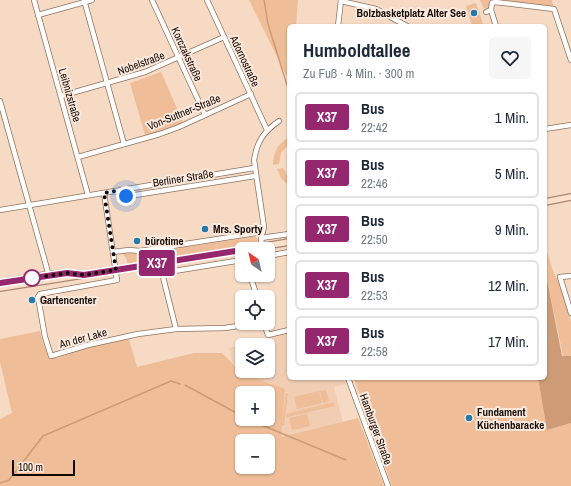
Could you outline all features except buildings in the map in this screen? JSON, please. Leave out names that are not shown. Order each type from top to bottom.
[{"type":"main road","points":[[547,202],[571,197]]},
{"type":"main road","points":[[275,245],[287,242]]},
{"type":"main road","points":[[0,288],[67,273],[84,275],[235,251]]},
{"type":"main road","points":[[0,283],[50,278]]},
{"type":"street","name":"Leibnizstraße","points":[[34,0],[88,195]]},
{"type":"street","points":[[38,15],[92,0]]},
{"type":"street","name":"Korczakstraße","points":[[152,0],[205,115]]},
{"type":"street","name":"Adornostraße","points":[[207,0],[267,130]]},
{"type":"street","points":[[338,24],[341,0],[376,9],[403,24]]},
{"type":"street","points":[[84,1],[124,144]]},
{"type":"street","points":[[495,24],[489,11],[492,4],[495,2],[554,9],[571,60]]},
{"type":"street","name":"Nobelstraße","points":[[61,96],[145,72],[224,37]]},
{"type":"street","name":"Von-Suttner-Straße","points":[[78,157],[174,129],[251,94]]},
{"type":"street","points":[[0,101],[50,278]]},
{"type":"street","points":[[261,242],[264,227],[255,176],[254,160],[261,139],[267,130],[279,122]]},
{"type":"street","points":[[547,129],[571,125]]},
{"type":"street","name":"Berliner Straße","points":[[0,210],[254,168]]},
{"type":"street","name":"Berliner Straße","points":[[115,191],[122,195],[129,196],[255,176]]},
{"type":"street","points":[[104,193],[116,270]]},
{"type":"street","points":[[113,252],[129,250],[140,251],[263,232]]},
{"type":"street","points":[[261,238],[287,234]]},
{"type":"street","points":[[275,255],[287,252]]},
{"type":"street","points":[[191,258],[192,268]]},
{"type":"street","points":[[176,329],[162,273],[235,261]]},
{"type":"street","name":"An der Lake","points":[[116,270],[117,280],[40,294],[38,297],[45,337],[51,356],[88,344],[124,337],[176,329],[235,326]]},
{"type":"street","points":[[571,276],[560,277],[571,313]]},
{"type":"street","points":[[266,330],[268,335],[287,330]]},
{"type":"street","name":"Hamburger Straße","points":[[349,380],[388,486]]},
{"type":"shaded area","points":[[249,0],[298,0],[296,24],[287,24],[287,77]]},
{"type":"shaded area","points":[[480,0],[552,0],[554,9],[492,1],[488,8],[484,9]]},
{"type":"shaded area","name":"Bolzbasketplatz Alter See","points":[[476,3],[483,24],[471,24],[466,6]]},
{"type":"shaded area","points":[[161,72],[183,122],[162,131],[145,135],[130,83]]},
{"type":"shaded area","points":[[287,138],[287,146],[281,153],[279,164],[273,165],[274,156],[277,149]]},
{"type":"shaded area","points":[[283,168],[287,175],[287,184],[281,178],[277,169]]},
{"type":"shaded area","points":[[252,237],[256,237],[258,240],[258,242],[235,242],[235,249],[128,265],[126,258],[122,253],[140,254]]},
{"type":"shaded area","points":[[547,251],[554,274],[559,282],[571,321],[571,356],[563,356],[547,279]]},
{"type":"shaded area","points":[[547,279],[562,356],[571,356],[571,423],[547,430],[538,380],[547,380]]},
{"type":"shaded area","points":[[40,331],[43,344],[49,358],[57,358],[89,347],[129,339],[137,367],[194,353],[222,353],[235,366],[235,378],[255,378],[285,389],[281,437],[358,418],[384,486],[0,486],[0,419],[12,413],[0,362],[0,339]]},
{"type":"shaded area","points":[[287,334],[287,380],[345,380],[346,384],[334,387],[343,422],[280,437],[285,389],[255,378],[275,378],[275,338],[269,338]]},
{"type":"shaded area","points":[[235,346],[235,365],[232,362],[229,348]]},
{"type":"shaded area","points":[[355,380],[538,380],[547,430],[571,423],[571,486],[392,486]]},
{"type":"shaded area","points":[[326,390],[329,401],[323,403],[320,391]]},
{"type":"shaded area","points":[[319,391],[322,403],[297,409],[294,397]]},
{"type":"shaded area","points":[[286,393],[288,393],[284,425],[282,425]]},
{"type":"shaded area","points":[[334,402],[335,406],[287,417],[286,414]]},
{"type":"shaded area","points":[[307,414],[310,426],[292,430],[289,418]]},
{"type":"waterway","points":[[264,0],[268,24],[287,85]]},
{"type":"waterway","points":[[0,483],[9,480],[43,436],[171,381],[180,384]]},
{"type":"waterway","points":[[185,385],[235,412]]},
{"type":"waterway","points":[[264,426],[346,460]]},
{"type":"bus line","name":"X37","points":[[0,283],[67,273],[84,275],[235,251]]},
{"type":"place","name":"Bolzbasketplatz Alter See","points":[[474,13]]},
{"type":"place","name":"Mrs. Sporty","points":[[205,229]]},
{"type":"place","name":"bürotime","points":[[137,241]]},
{"type":"place","name":"Gartencenter","points":[[32,300]]},
{"type":"place","name":"Fundament Küchenbaracke","points":[[469,418]]},
{"type":"route","points":[[32,278],[67,273],[84,275],[116,270],[104,193],[115,191],[126,196]]}]
